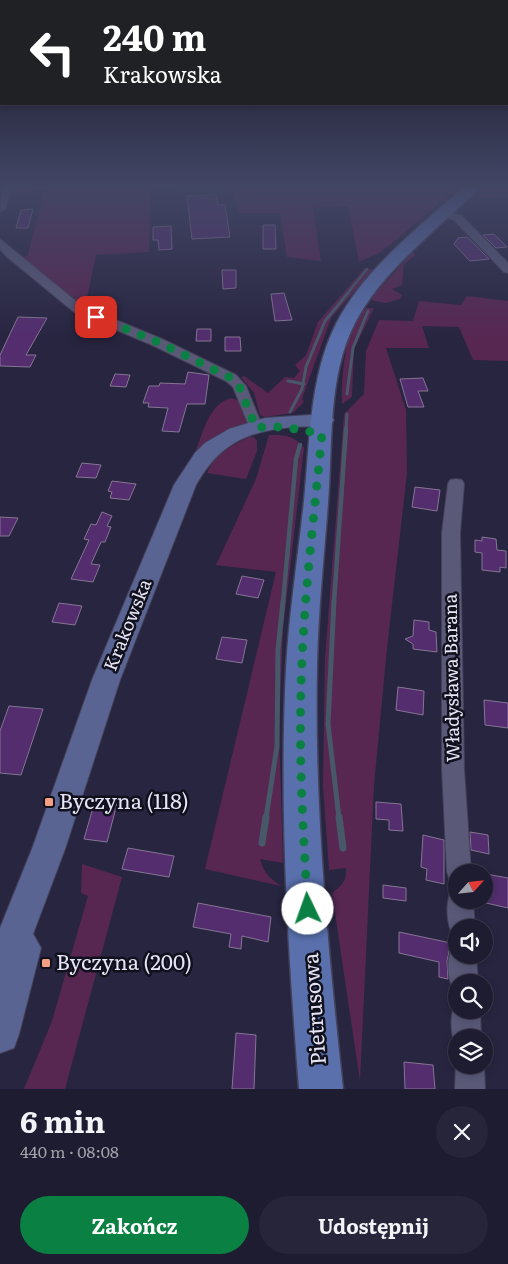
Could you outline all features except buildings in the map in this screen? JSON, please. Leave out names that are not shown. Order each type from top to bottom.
[{"type":"main road","points":[[323,427],[332,362],[344,326],[372,284],[422,236]]},
{"type":"main road","name":"Pietrusowa","points":[[320,1089],[300,748],[304,630],[323,427]]},
{"type":"street","points":[[475,236],[508,270]]},
{"type":"street","points":[[0,242],[18,260],[78,309],[158,342],[231,378],[239,386],[261,427]]},
{"type":"street","name":"Krakowska","points":[[0,972],[42,866],[122,636],[191,476],[202,458],[213,446],[229,437],[261,427],[323,427]]},
{"type":"street","name":"Władysława Barana","points":[[456,484],[451,533],[453,768],[459,864]]},
{"type":"street","name":"Krakowska","points":[[0,1034],[13,990],[42,866]]},
{"type":"street","points":[[469,1074],[470,1089]]},
{"type":"shaded area","points":[[33,236],[150,236],[149,252],[96,255],[85,307],[22,258],[28,255]]},
{"type":"shaded area","points":[[284,236],[317,236],[321,261],[287,257]]},
{"type":"shaded area","points":[[354,236],[401,236],[381,252],[359,262]]},
{"type":"shaded area","points":[[413,252],[415,255],[404,264],[402,285],[392,289],[402,295],[400,299],[386,303],[374,301],[371,298]]},
{"type":"shaded area","points":[[365,268],[373,270],[331,318],[302,399],[304,402],[293,413],[265,417],[260,415],[254,393],[241,377],[244,376],[268,393],[285,377],[294,378],[300,371],[295,365],[306,355],[318,322]]},
{"type":"shaded area","points":[[467,296],[508,301],[508,361],[473,360],[459,327],[422,326],[429,348],[386,348],[406,410],[407,473],[374,785],[360,1081],[332,893],[343,883],[346,876],[346,868],[329,870],[323,785],[325,658],[344,414],[364,394],[366,351],[379,320],[413,321],[419,301],[461,305]]},
{"type":"shaded area","points":[[366,308],[374,308],[354,349],[352,397],[342,404],[342,381],[349,339],[359,315]]},
{"type":"shaded area","points":[[232,398],[239,401],[246,422],[194,456],[203,430],[212,413],[217,406]]},
{"type":"shaded area","points":[[269,435],[292,438],[304,448],[283,629],[279,728],[283,863],[260,859],[268,875],[281,886],[205,869],[276,572],[216,565],[256,479]]},
{"type":"shaded area","points":[[254,437],[257,441],[257,451],[246,479],[207,473],[219,456],[237,443]]},
{"type":"shaded area","points":[[82,864],[122,877],[65,1089],[24,1089],[52,1021],[88,896],[81,893]]},
{"type":"waterway","points":[[347,294],[367,269]]},
{"type":"waterway","points":[[303,384],[306,367],[325,321],[348,293]]},
{"type":"waterway","points":[[347,394],[353,348],[368,311]]},
{"type":"waterway","points":[[288,381],[303,384]]},
{"type":"waterway","points":[[290,412],[303,384]]},
{"type":"waterway","points":[[346,430],[347,414]]},
{"type":"waterway","points":[[334,602],[346,429]]},
{"type":"waterway","points":[[283,602],[296,459],[300,445]]},
{"type":"waterway","points":[[266,818],[277,746],[278,650],[283,601]]},
{"type":"waterway","points":[[334,601],[328,724],[339,818]]},
{"type":"waterway","points":[[262,843],[266,817]]},
{"type":"waterway","points":[[339,817],[343,848]]},
{"type":"place","name":"Byczyna (118)","points":[[49,802]]},
{"type":"place","name":"Byczyna (200)","points":[[46,963]]},
{"type":"route","points":[[96,317],[158,342],[231,378],[239,386],[256,428],[266,426],[293,428],[322,434],[304,630],[301,688],[300,748],[308,909]]}]
